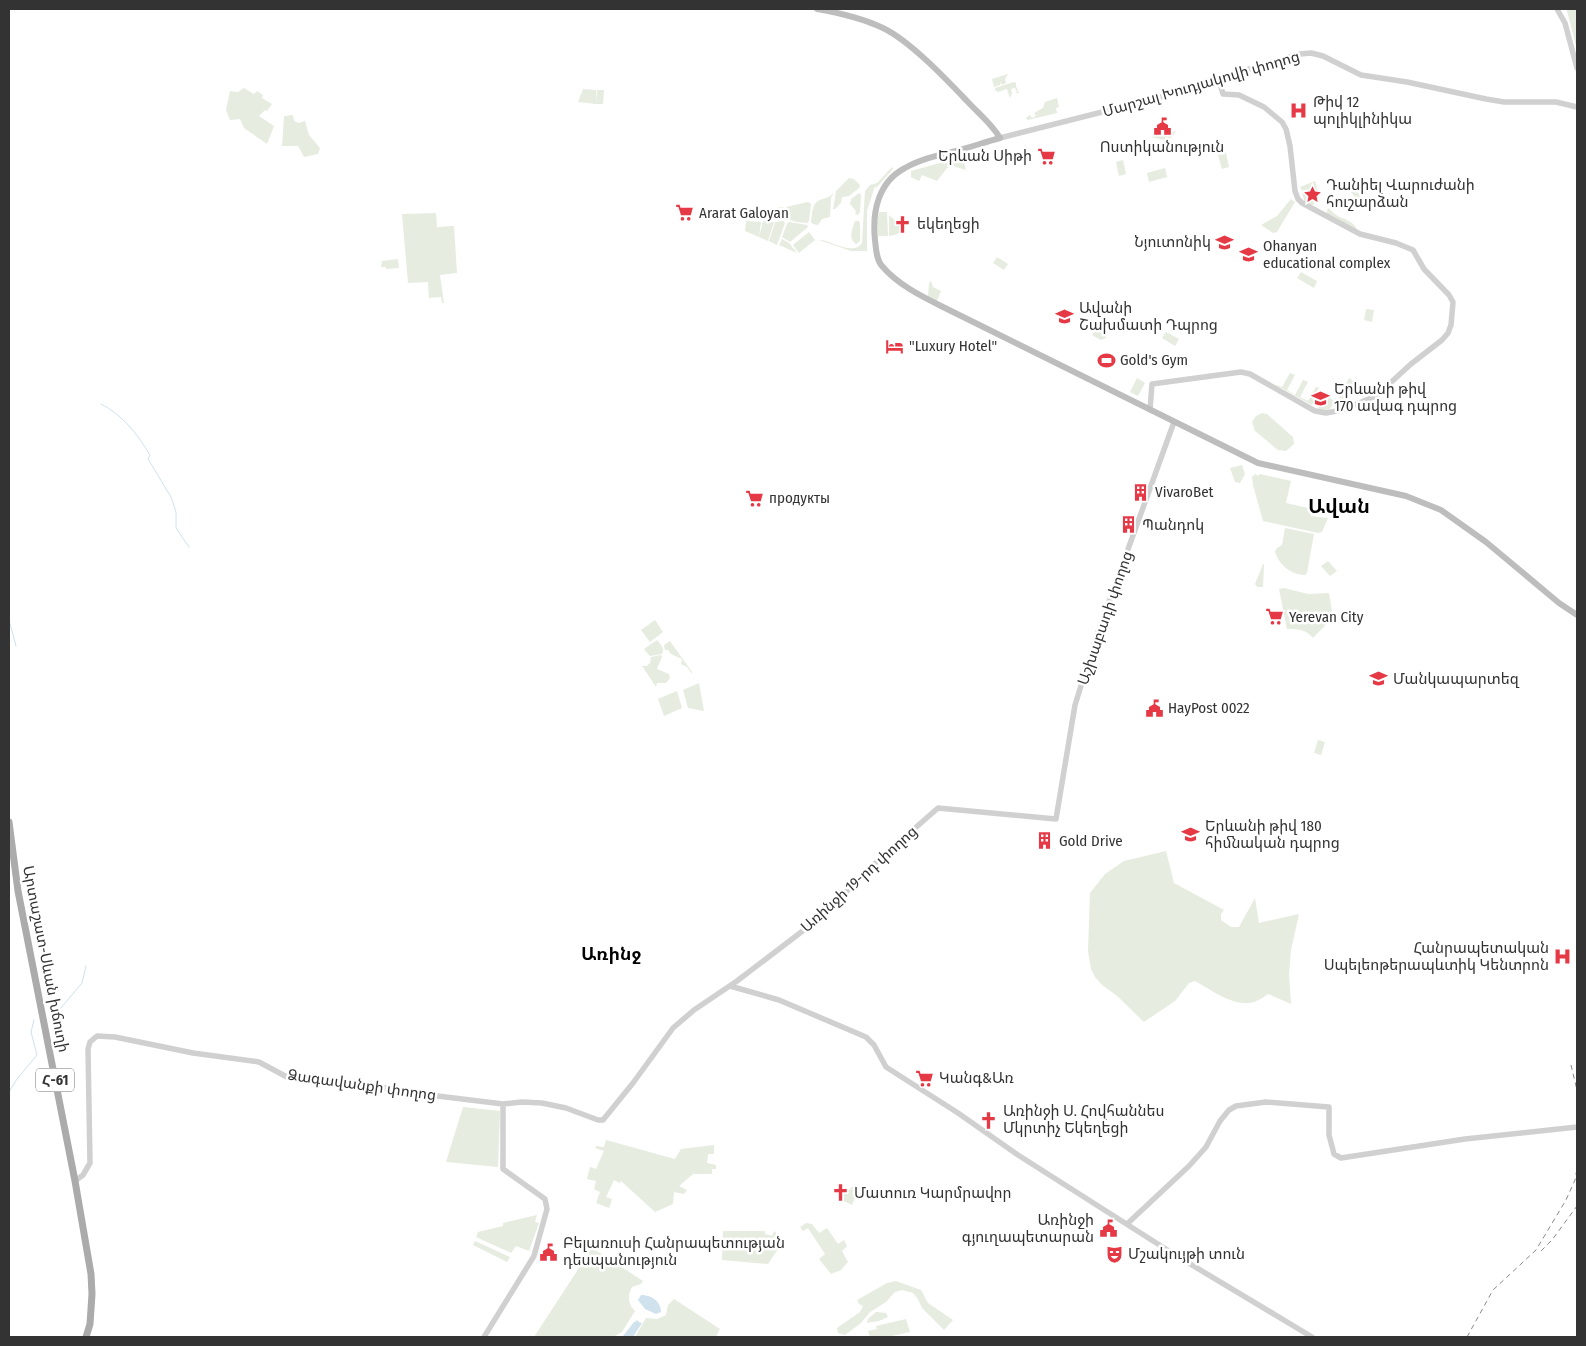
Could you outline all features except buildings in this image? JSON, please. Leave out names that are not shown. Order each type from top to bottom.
[{"type":"main road","points":[[817,9],[844,14],[876,25],[891,33],[957,91],[995,129],[1000,138],[935,156],[905,168],[890,179],[878,200],[873,223],[877,253],[881,264],[899,282],[923,297],[1258,463],[1406,496],[1441,510],[1486,542],[1559,603],[1577,615]]},
{"type":"main road","name":"Արտաշատ-Սևան խճուղի","points":[[9,822],[18,891],[75,1181],[91,1274],[90,1324],[86,1337]]},
{"type":"street","points":[[1557,9],[1565,23],[1577,68]]},
{"type":"street","name":"Մարշալ Խուդյակովի փողոց","points":[[1000,138],[1143,102],[1300,54],[1311,53],[1323,56],[1361,75],[1416,83],[1504,102],[1556,102],[1577,107]]},
{"type":"street","points":[[1150,410],[1152,384],[1241,372],[1250,374],[1315,411],[1326,413],[1342,410],[1376,396],[1411,364],[1442,340],[1451,325],[1453,302],[1449,295],[1424,269],[1413,250],[1396,243],[1360,234],[1302,203],[1298,199],[1295,191],[1290,146],[1286,129],[1282,122],[1264,107],[1239,95],[1223,94],[1219,80]]},
{"type":"street","name":"Աշխաբադի փողոց","points":[[938,808],[1056,819],[1075,704],[1097,635],[1174,422]]},
{"type":"street","name":"Առինջի 19-րդ փողոց","points":[[603,1120],[673,1028],[694,1010],[730,986],[818,920],[882,857],[938,808]]},
{"type":"street","points":[[730,986],[779,1000],[866,1037],[874,1045],[884,1065],[898,1075],[958,1113],[1018,1155],[1127,1224],[1312,1337]]},
{"type":"street","name":"Ձագավանքի փողոց","points":[[75,1181],[83,1175],[90,1163],[88,1049],[90,1042],[98,1036],[115,1037],[193,1052],[260,1062],[287,1077],[308,1077],[353,1082],[414,1093],[503,1104],[522,1102],[542,1103],[566,1108],[598,1120],[603,1120]]},
{"type":"street","points":[[1127,1224],[1206,1147],[1220,1121],[1229,1110],[1236,1106],[1266,1102],[1329,1107],[1329,1135],[1334,1154],[1342,1158],[1465,1139],[1577,1127]]},
{"type":"street","points":[[484,1337],[534,1256],[547,1209],[545,1199],[503,1170],[503,1104]]},
{"type":"shaded area","points":[[1566,9],[1577,9],[1577,50],[1567,11]]},
{"type":"shaded area","points":[[1008,74],[1005,79],[1006,83],[1002,85],[1001,82],[1000,85],[994,87],[992,79]]},
{"type":"shaded area","points":[[1014,82],[1019,93],[1015,93],[1017,92],[1015,88],[1011,89],[1010,98],[1007,89],[998,92],[995,90],[995,88]]},
{"type":"shaded area","points":[[244,88],[254,94],[257,91],[263,95],[262,98],[272,104],[267,111],[265,110],[259,116],[274,126],[267,144],[244,128],[240,119],[230,120],[226,110],[230,91],[238,92]]},
{"type":"shaded area","points":[[583,89],[596,90],[596,104],[578,102]]},
{"type":"shaded area","points":[[597,90],[604,90],[603,104],[596,104]]},
{"type":"shaded area","points":[[1057,98],[1059,107],[1056,108],[1057,113],[1028,120],[1026,118],[1030,115],[1032,118],[1036,116],[1034,113],[1043,108],[1045,102]]},
{"type":"shaded area","points":[[293,115],[294,121],[299,123],[305,121],[309,135],[320,148],[318,154],[304,157],[298,146],[282,146],[284,116]]},
{"type":"shaded area","points":[[1176,131],[1171,138],[1165,140],[1151,137]]},
{"type":"shaded area","points":[[1226,153],[1229,167],[1222,169],[1218,155]]},
{"type":"shaded area","points":[[958,158],[964,163],[966,170],[953,166],[947,168],[937,181],[922,175],[919,181],[911,177],[911,171]]},
{"type":"shaded area","points":[[1123,160],[1126,174],[1119,176],[1116,162]]},
{"type":"shaded area","points":[[892,167],[893,169],[876,188],[875,186],[867,211],[867,251],[851,251],[819,240],[847,248],[858,247],[862,243],[865,191],[870,185],[877,183]]},
{"type":"shaded area","points":[[1165,168],[1167,177],[1149,182],[1147,173]]},
{"type":"shaded area","points":[[849,178],[854,179],[860,185],[859,188],[849,196],[842,197],[841,203],[833,209],[836,191]]},
{"type":"shaded area","points":[[1315,181],[1318,191],[1312,191],[1310,194],[1314,205],[1305,204],[1302,192],[1311,188],[1302,191],[1300,187]]},
{"type":"shaded area","points":[[1349,185],[1354,185],[1358,193],[1367,201],[1364,209],[1359,209],[1357,199],[1349,190]]},
{"type":"shaded area","points":[[834,193],[831,198],[830,217],[822,219],[818,225],[813,224],[811,222],[816,203]]},
{"type":"shaded area","points":[[859,193],[861,195],[860,212],[858,215],[855,214],[856,211],[850,204],[851,199]]},
{"type":"shaded area","points":[[1291,199],[1295,202],[1277,232],[1273,233],[1261,225],[1277,216]]},
{"type":"shaded area","points":[[808,202],[811,204],[809,221],[807,223],[789,219],[786,207]]},
{"type":"shaded area","points":[[784,207],[786,218],[775,220],[774,208]]},
{"type":"shaded area","points":[[773,208],[774,220],[763,220],[763,209]]},
{"type":"shaded area","points":[[1328,208],[1352,223],[1357,230],[1326,214]]},
{"type":"shaded area","points":[[747,209],[762,210],[761,219],[746,220]]},
{"type":"shaded area","points":[[879,212],[887,212],[888,236],[878,236],[877,223]]},
{"type":"shaded area","points":[[436,213],[437,227],[454,226],[457,273],[440,275],[444,303],[442,303],[441,297],[429,298],[428,282],[408,283],[402,214]]},
{"type":"shaded area","points":[[889,215],[898,223],[897,225],[903,227],[898,233],[889,236]]},
{"type":"shaded area","points":[[746,221],[761,222],[759,237],[745,231]]},
{"type":"shaded area","points":[[763,221],[774,222],[768,241],[759,237]]},
{"type":"shaded area","points":[[783,221],[785,223],[777,245],[769,241],[775,222]]},
{"type":"shaded area","points":[[855,221],[859,221],[860,224],[860,241],[856,244],[851,236]]},
{"type":"shaded area","points":[[789,222],[807,225],[808,227],[790,242],[782,237]]},
{"type":"shaded area","points":[[809,232],[815,240],[799,253],[793,245]]},
{"type":"shaded area","points":[[782,239],[789,243],[797,253],[779,245]]},
{"type":"shaded area","points":[[997,257],[1008,264],[1004,270],[993,263]]},
{"type":"shaded area","points":[[398,259],[399,268],[386,269],[386,267],[381,267],[382,261]]},
{"type":"shaded area","points":[[1301,272],[1317,281],[1314,288],[1297,278]]},
{"type":"shaded area","points":[[931,281],[933,287],[941,291],[937,301],[928,297],[929,283]]},
{"type":"shaded area","points":[[1366,309],[1374,310],[1372,322],[1364,320]]},
{"type":"shaded area","points":[[1097,328],[1107,334],[1106,338],[1101,340],[1092,335]]},
{"type":"shaded area","points":[[1166,332],[1179,339],[1175,346],[1162,338]]},
{"type":"shaded area","points":[[1290,373],[1295,375],[1287,390],[1295,395],[1303,380],[1308,382],[1300,397],[1308,401],[1316,387],[1319,388],[1317,391],[1319,392],[1312,405],[1274,384],[1282,387]]},
{"type":"shaded area","points":[[1137,378],[1145,383],[1138,396],[1130,392]]},
{"type":"shaded area","points":[[1349,378],[1357,383],[1345,403],[1338,399]]},
{"type":"shaded area","points":[[1328,397],[1334,403],[1330,409],[1322,411],[1317,409],[1322,400],[1325,401]]},
{"type":"shaded area","points":[[1262,413],[1267,414],[1293,437],[1294,444],[1286,451],[1278,450],[1255,431],[1252,422],[1256,416]]},
{"type":"shaded area","points":[[1242,465],[1245,474],[1240,483],[1235,482],[1230,468]]},
{"type":"shaded area","points":[[1255,474],[1291,481],[1286,503],[1312,509],[1311,516],[1328,518],[1322,532],[1318,533],[1263,521],[1253,485],[1252,477]]},
{"type":"shaded area","points":[[1285,528],[1314,534],[1307,573],[1305,575],[1290,571],[1277,556],[1275,551],[1282,545]]},
{"type":"shaded area","points":[[1328,561],[1337,571],[1330,576],[1321,566]]},
{"type":"shaded area","points":[[1263,564],[1263,587],[1257,587],[1255,584]]},
{"type":"shaded area","points":[[1284,588],[1308,594],[1329,593],[1333,617],[1313,638],[1302,630],[1287,629],[1279,589]]},
{"type":"shaded area","points":[[655,620],[663,632],[650,642],[641,630]]},
{"type":"shaded area","points":[[657,640],[663,648],[663,652],[662,654],[650,656],[644,649]]},
{"type":"shaded area","points":[[670,641],[692,672],[692,674],[687,667],[681,664],[682,659],[665,650],[664,645]]},
{"type":"shaded area","points":[[661,655],[662,657],[657,669],[669,674],[670,678],[666,683],[657,683],[656,687],[642,666],[647,666],[650,663],[651,657]]},
{"type":"shaded area","points":[[699,683],[704,711],[688,708],[683,690]]},
{"type":"shaded area","points":[[677,691],[682,708],[664,716],[658,699]]},
{"type":"shaded area","points":[[1318,740],[1325,742],[1321,755],[1314,753]]},
{"type":"shaded area","points":[[1166,851],[1174,883],[1224,910],[1221,914],[1221,920],[1231,927],[1239,927],[1255,898],[1259,923],[1299,914],[1291,950],[1289,974],[1291,1004],[1268,994],[1254,1002],[1239,1003],[1223,997],[1195,981],[1189,983],[1175,1001],[1144,1022],[1095,977],[1091,969],[1088,951],[1090,893],[1105,874],[1124,861]]},
{"type":"shaded area","points":[[463,1107],[500,1111],[498,1167],[446,1162]]},
{"type":"shaded area","points":[[606,1140],[675,1159],[681,1149],[714,1145],[714,1154],[708,1154],[707,1163],[716,1165],[716,1169],[712,1169],[712,1174],[693,1174],[679,1186],[687,1190],[684,1194],[674,1192],[673,1204],[655,1212],[621,1181],[620,1183],[614,1180],[606,1197],[612,1199],[609,1208],[596,1203],[600,1192],[594,1189],[596,1181],[587,1179],[590,1167],[596,1169],[604,1151],[595,1148],[596,1146],[604,1147]]},
{"type":"shaded area","points":[[855,1184],[858,1191],[852,1205],[842,1200],[836,1192],[845,1187],[849,1190]]},
{"type":"shaded area","points":[[537,1215],[535,1222],[539,1223],[529,1251],[516,1246],[511,1253],[476,1237],[478,1232],[503,1226],[503,1223]]},
{"type":"shaded area","points":[[806,1223],[812,1224],[819,1233],[827,1228],[838,1244],[844,1240],[847,1246],[842,1251],[848,1262],[841,1270],[831,1274],[819,1259],[825,1254],[808,1228],[803,1231],[800,1227]]},
{"type":"shaded area","points":[[1084,1229],[1093,1239],[1087,1244],[1078,1234]]},
{"type":"shaded area","points":[[723,1231],[765,1231],[765,1234],[772,1236],[774,1231],[784,1240],[768,1264],[722,1260]]},
{"type":"shaded area","points":[[475,1241],[510,1257],[507,1262],[473,1245]]},
{"type":"shaded area","points":[[592,1248],[643,1281],[630,1290],[629,1300],[635,1311],[622,1332],[613,1337],[534,1337]]},
{"type":"shaded area","points":[[896,1281],[921,1290],[928,1303],[953,1320],[944,1330],[922,1308],[913,1293],[902,1290],[895,1292],[886,1302],[870,1312],[861,1323],[845,1335],[838,1333],[837,1328],[860,1312],[863,1306],[857,1300],[887,1283]]},
{"type":"shaded area","points":[[674,1299],[720,1329],[716,1337],[635,1337],[646,1318],[657,1319],[666,1315],[668,1305]]},
{"type":"shaded area","points":[[876,1312],[886,1313],[888,1317],[867,1323],[868,1319]]},
{"type":"shaded area","points":[[906,1319],[910,1332],[887,1337],[870,1337],[868,1331],[877,1329],[876,1326]]},
{"type":"water","points":[[641,1295],[655,1299],[661,1308],[661,1312],[656,1314],[645,1309],[638,1300]]},
{"type":"water","points":[[637,1320],[642,1323],[633,1337],[623,1336],[634,1322]]},
{"type":"waterway","points":[[101,404],[129,426],[150,455],[148,459],[171,497],[176,512],[176,528],[189,547]]},
{"type":"waterway","points":[[9,620],[16,646]]},
{"type":"waterway","points":[[60,1009],[82,983],[86,966]]},
{"type":"waterway","points":[[9,1092],[37,1055],[31,1032],[34,1020]]},
{"type":"railway","points":[[1571,1065],[1577,1090]]},
{"type":"railway","points":[[1467,1337],[1493,1290],[1536,1250],[1566,1200],[1575,1180],[1577,1169]]},
{"type":"railway","points":[[1541,1251],[1552,1240],[1577,1206]]},
{"type":"place","name":"Թիվ 12 պոլիկլինիկա","points":[[1299,111]]},
{"type":"place","name":"Ոստիկանություն","points":[[1162,126]]},
{"type":"place","name":"Երևան Սիթի","points":[[1046,156]]},
{"type":"place","name":"Դանիել Վարուժանի հուշարձան","points":[[1312,194]]},
{"type":"place","name":"Ararat Galoyan","points":[[685,213]]},
{"type":"place","name":"եկեղեցի","points":[[903,224]]},
{"type":"place","name":"Նյուտոնիկ","points":[[1225,242]]},
{"type":"place","name":"Ohanyan educational complex","points":[[1249,255]]},
{"type":"place","name":"Ավանի Շախմատի Դպրոց","points":[[1065,317]]},
{"type":"place","name":"\"Luxury Hotel\"","points":[[895,346]]},
{"type":"place","name":"Gold's Gym","points":[[1106,360]]},
{"type":"place","name":"Երևանի թիվ 170 ավագ դպրոց","points":[[1320,398]]},
{"type":"place","name":"VivaroBet","points":[[1141,492]]},
{"type":"place","name":"продукты","points":[[755,498]]},
{"type":"place","name":"Պանդոկ","points":[[1128,525]]},
{"type":"place","name":"Yerevan City","points":[[1275,617]]},
{"type":"place","name":"Մանկապարտեզ","points":[[1379,679]]},
{"type":"place","name":"HayPost 0022","points":[[1154,708]]},
{"type":"place","name":"Երևանի թիվ 180 հիմնական դպրոց","points":[[1191,835]]},
{"type":"place","name":"Gold Drive","points":[[1045,841]]},
{"type":"place","name":"Հանրապետական Սպելեոթերապևտիկ Կենտրոն","points":[[1563,957]]},
{"type":"place","name":"Կանգ&Առ","points":[[925,1078]]},
{"type":"place","name":"Առինջի Ս. Հովհաննես Մկրտիչ Եկեղեցի","points":[[989,1120]]},
{"type":"place","name":"Մատուռ Կարմրավոր","points":[[840,1193]]},
{"type":"place","name":"Առինջի գյուղապետարան","points":[[1108,1229]]},
{"type":"place","name":"Բելառուսի Հանրապետության դեսպանություն","points":[[549,1252]]},
{"type":"place","name":"Մշակույթի տուն","points":[[1114,1254]]},
{"type":"district","name":"Ավան","points":[[1339,506]]},
{"type":"district","name":"Առինջ","points":[[611,954]]}]
